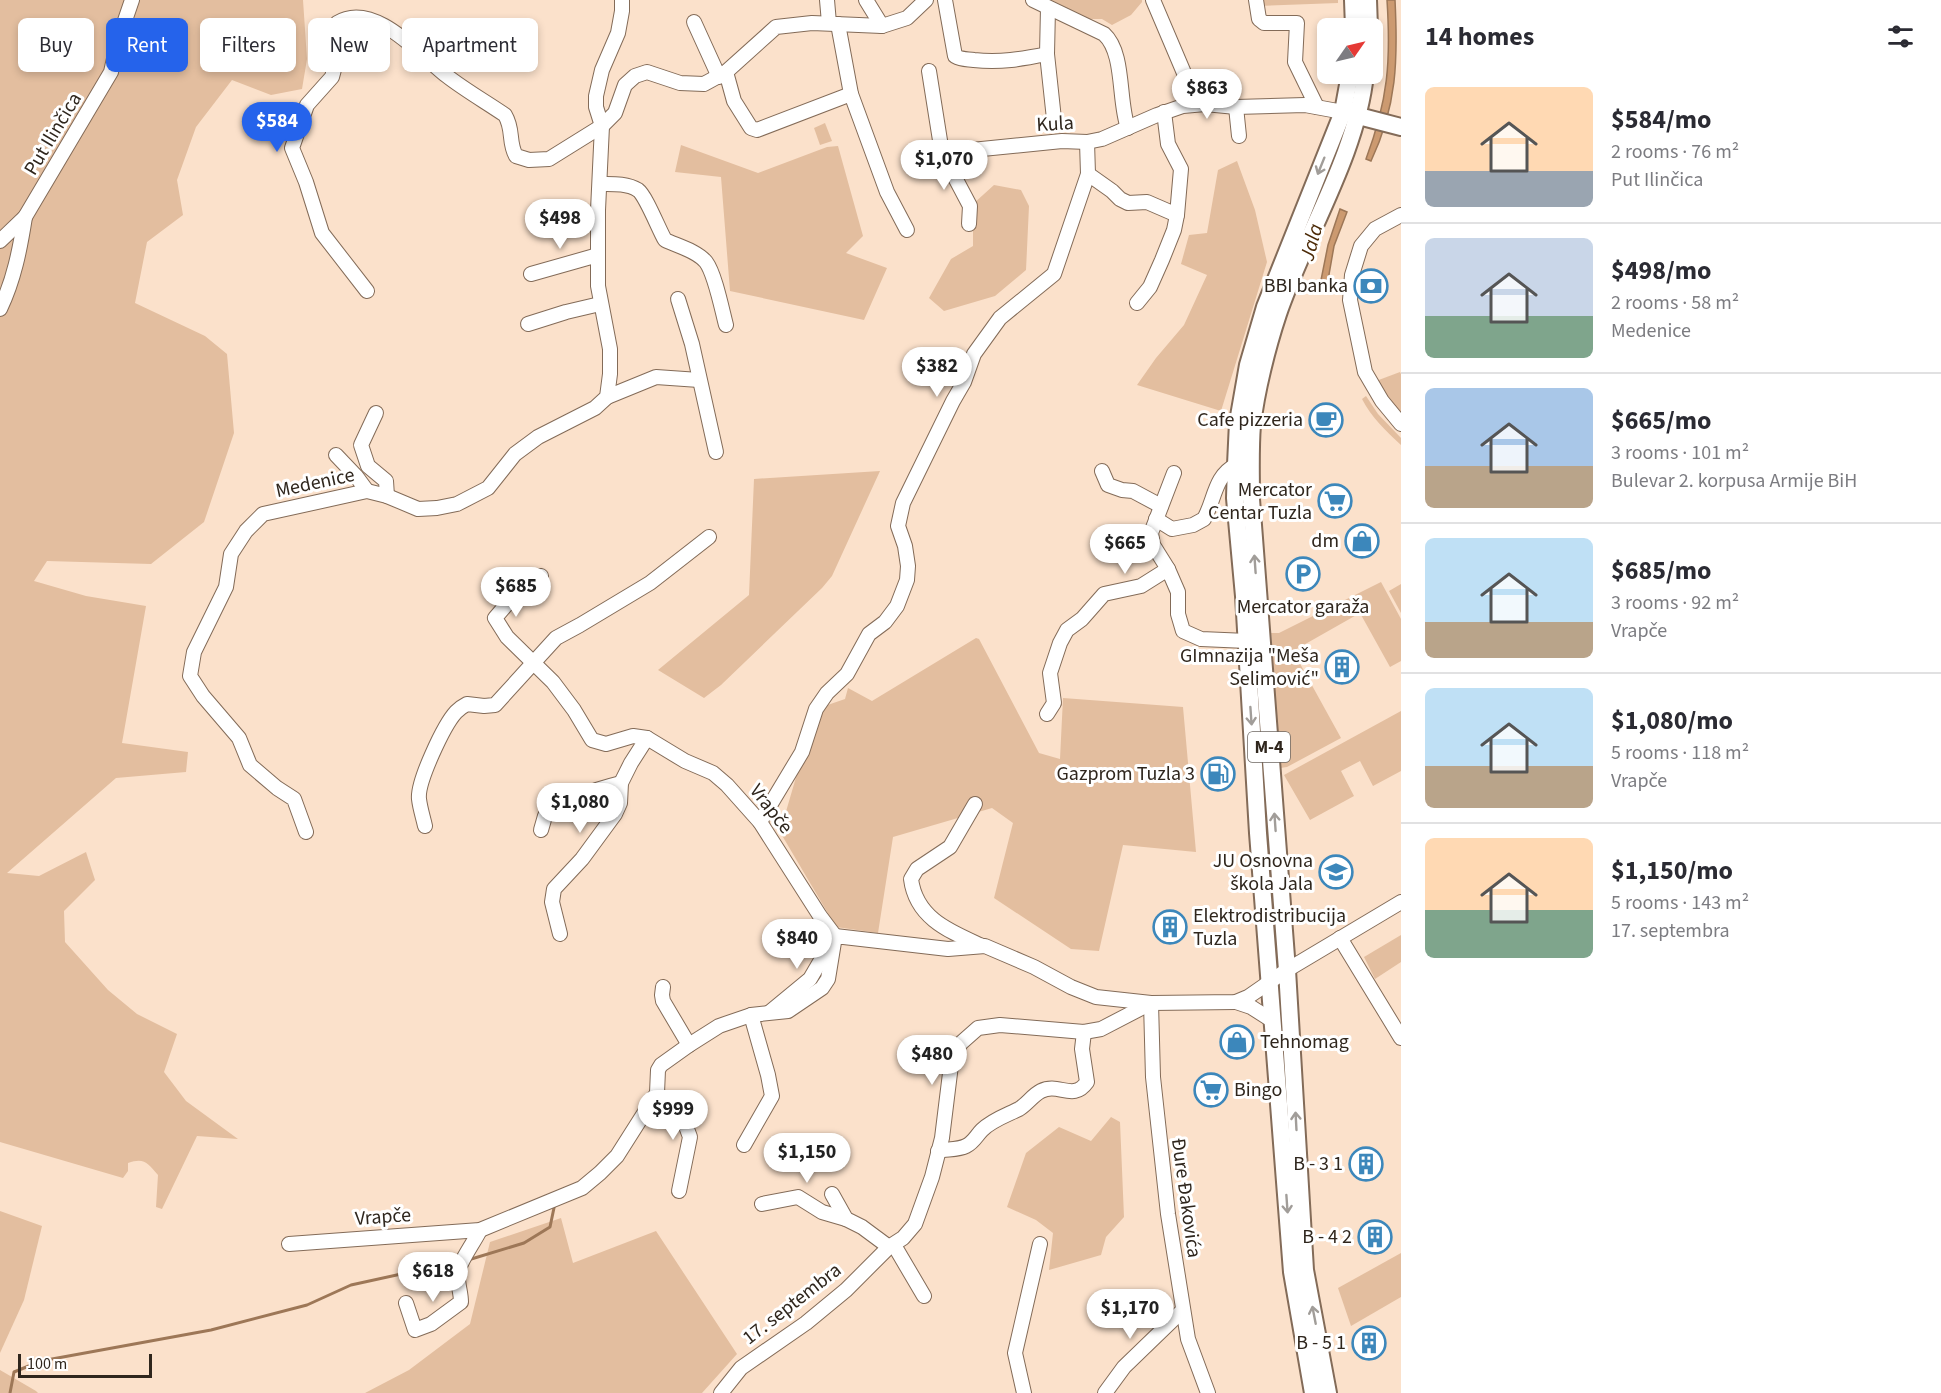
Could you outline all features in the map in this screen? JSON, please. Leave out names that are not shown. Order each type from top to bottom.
[{"type":"main road","points":[[1353,0],[1354,18]]},
{"type":"main road","points":[[1368,0],[1369,18]]},
{"type":"main road","name":"M-4","points":[[1328,1393],[1305,1270],[1287,970],[1251,499],[1252,425],[1278,313],[1347,146],[1349,84]]},
{"type":"main road","name":"M-4","points":[[1312,1393],[1292,1272],[1258,833],[1247,641],[1235,498],[1236,465],[1240,411],[1248,365],[1263,317],[1347,110],[1360,84]]},
{"type":"main road","points":[[1347,110],[1400,123]]},
{"type":"street","name":"Put Ilinčica","points":[[0,241],[25,217],[111,72],[118,41],[132,0]]},
{"type":"street","points":[[607,397],[610,350],[607,327],[600,304],[597,210],[602,126],[596,107],[596,96],[602,70],[618,33],[622,0]]},
{"type":"street","points":[[827,0],[851,94],[887,192],[907,230]]},
{"type":"street","points":[[866,0],[882,26]]},
{"type":"street","points":[[367,291],[322,233],[306,182],[292,148],[307,105],[332,77],[336,62],[333,42],[337,23],[347,17],[373,20],[398,33],[448,77],[505,115],[510,124],[512,149],[516,156],[529,160],[549,159],[602,126],[615,113],[625,86],[635,76],[647,72],[680,83],[704,84],[723,74],[776,27],[797,23],[882,26],[907,18],[926,0]]},
{"type":"street","points":[[945,0],[955,56],[962,60],[987,62],[1047,54]]},
{"type":"street","points":[[1034,0],[1110,39],[1118,61],[1124,118],[1128,128]]},
{"type":"street","points":[[1153,0],[1187,80],[1205,104]]},
{"type":"street","points":[[1256,0],[1259,19],[1264,23],[1297,23],[1294,62],[1317,107]]},
{"type":"street","points":[[1048,8],[1047,54],[1054,119]]},
{"type":"street","points":[[694,22],[723,74],[734,101],[751,128],[757,130],[851,94]]},
{"type":"street","points":[[929,71],[942,153],[969,206],[969,224]]},
{"type":"street","name":"Kula","points":[[942,153],[1062,141],[1087,142],[1102,139],[1183,106],[1205,104],[1236,107],[1305,105],[1347,110]]},
{"type":"street","points":[[1236,107],[1239,136]]},
{"type":"street","points":[[1137,303],[1150,286],[1162,260],[1174,230],[1177,215],[1181,169],[1168,144],[1164,112]]},
{"type":"street","points":[[760,822],[802,752],[816,709],[827,693],[847,674],[869,634],[885,622],[897,606],[907,580],[908,566],[905,546],[898,526],[903,503],[964,382],[974,354],[1000,318],[1054,274],[1088,174],[1087,142]]},
{"type":"street","points":[[1088,174],[1128,203],[1147,202],[1177,215]]},
{"type":"street","points":[[600,184],[623,184],[638,190],[664,240],[696,255],[707,263],[726,325]]},
{"type":"street","points":[[1401,216],[1375,229],[1361,246],[1352,275],[1350,300],[1365,372],[1382,401],[1401,424]]},
{"type":"street","name":"Put Ilinčica","points":[[0,309],[10,289],[25,217]]},
{"type":"street","points":[[531,274],[598,255]]},
{"type":"street","points":[[678,299],[692,344],[716,452]]},
{"type":"street","points":[[528,324],[600,304]]},
{"type":"street","name":"Medenice","points":[[306,832],[294,799],[250,765],[239,738],[203,696],[190,676],[194,652],[226,587],[231,554],[246,531],[263,514],[367,491],[387,496],[418,509],[457,504],[488,488],[515,454],[538,437],[594,408],[607,397],[656,377],[699,380]]},
{"type":"street","points":[[376,413],[361,445],[368,466],[386,481],[387,496]]},
{"type":"street","points":[[336,455],[367,491]]},
{"type":"street","points":[[1102,471],[1108,485],[1133,491],[1159,513],[1172,529],[1193,525],[1204,519],[1217,484],[1227,470],[1236,465]]},
{"type":"street","points":[[1174,473],[1151,533],[1153,545],[1168,569],[1178,592],[1183,632],[1201,639],[1247,641]]},
{"type":"street","points":[[425,826],[418,797],[423,772],[443,730],[456,711],[467,704],[495,705],[556,638],[650,583],[708,537]]},
{"type":"street","points":[[1047,714],[1054,703],[1050,672],[1067,630],[1089,612],[1104,594],[1141,586],[1168,569]]},
{"type":"street","points":[[542,576],[507,604],[495,618],[507,637],[535,663],[574,710],[592,740],[606,744],[633,736],[647,738],[621,783],[620,803],[615,814],[582,859],[554,889],[552,902],[560,934]]},
{"type":"street","name":"Vrapče","points":[[289,1244],[480,1230],[582,1188],[617,1156],[657,1093],[658,1070],[661,1065],[719,1026],[751,1015],[788,1011],[822,988],[828,980],[835,936],[760,822],[713,773],[685,761],[647,738]]},
{"type":"street","points":[[542,830],[544,816],[570,800],[590,791],[621,783]]},
{"type":"street","points":[[975,804],[950,847],[917,869],[911,879],[916,898],[929,915],[943,928],[1034,967],[1071,987],[1096,997],[1151,1003]]},
{"type":"street","points":[[1236,1002],[1248,997],[1270,980],[1401,902]]},
{"type":"street","points":[[835,936],[887,940],[948,949],[985,946]]},
{"type":"street","points":[[1340,938],[1401,1038]]},
{"type":"street","points":[[1285,942],[1295,951],[1313,954]]},
{"type":"street","points":[[663,987],[663,1000],[689,1045]]},
{"type":"street","points":[[1236,1002],[1251,1007],[1273,1021]]},
{"type":"street","name":"17. septembra","points":[[721,1393],[741,1368],[806,1323],[846,1290],[903,1238],[915,1224],[933,1177],[942,1138],[952,1057],[961,1042],[978,1028],[1000,1025],[1083,1032],[1101,1029],[1151,1003],[1236,1002]]},
{"type":"street","name":"Đure Đakovića","points":[[1151,1003],[1153,1077],[1159,1147],[1182,1310],[1188,1339],[1208,1393]]},
{"type":"street","points":[[744,1145],[772,1096],[751,1015]]},
{"type":"street","points":[[938,1151],[964,1147],[975,1141],[982,1130],[999,1118],[1020,1108],[1042,1091],[1058,1089],[1076,1092],[1082,1089],[1087,1082],[1082,1049],[1083,1032]]},
{"type":"street","points":[[657,1093],[683,1118],[690,1137],[679,1191]]},
{"type":"street","points":[[832,1194],[846,1219]]},
{"type":"street","points":[[762,1203],[798,1197],[822,1212],[846,1219],[862,1227],[892,1246],[924,1296]]},
{"type":"street","points":[[406,1303],[416,1330],[431,1324],[461,1302],[457,1275],[459,1267],[480,1230]]},
{"type":"street","points":[[1024,1393],[1015,1353],[1040,1244]]},
{"type":"street","points":[[1105,1393],[1124,1367],[1182,1310]]},
{"type":"shaded area","points":[[0,0],[303,0],[307,59],[302,89],[271,95],[232,80],[196,127],[177,180],[183,215],[147,242],[135,303],[205,336],[227,354],[234,433],[204,522],[151,564],[47,561],[34,581],[86,596],[146,606],[122,743],[188,752],[186,772],[116,778],[7,873],[39,876],[86,852],[95,880],[64,911],[65,942],[108,990],[137,1014],[177,1034],[164,1072],[186,1101],[238,1139],[197,1136],[162,1209],[156,1207],[158,1175],[145,1162],[128,1163],[128,1171],[123,1178],[0,1142]]},
{"type":"shaded area","points":[[1047,0],[1142,0],[1142,2],[1131,15],[1112,25],[1102,19],[1084,19]]},
{"type":"shaded area","points":[[1258,0],[1338,0],[1338,3],[1258,6]]},
{"type":"shaded area","points":[[1387,0],[1395,0],[1396,63],[1391,102],[1380,141],[1371,161],[1366,159],[1379,118],[1388,62]]},
{"type":"shaded area","points":[[825,123],[832,141],[820,145],[814,128]]},
{"type":"shaded area","points":[[681,145],[758,173],[827,147],[838,146],[863,236],[846,253],[887,268],[864,320],[730,291],[721,177],[675,172]]},
{"type":"shaded area","points":[[1237,161],[1255,210],[1267,262],[1221,411],[1137,385],[1184,325],[1207,275],[1181,264],[1189,235],[1207,233],[1218,170]]},
{"type":"shaded area","points":[[994,185],[1021,190],[1029,206],[1026,270],[995,296],[944,311],[929,298],[951,259],[973,246],[973,204]]},
{"type":"shaded area","points":[[1340,209],[1347,212],[1334,246],[1327,286],[1320,285],[1328,245]]},
{"type":"shaded area","points":[[1400,372],[1401,374],[1401,415],[1376,381]]},
{"type":"shaded area","points":[[1366,396],[1378,414],[1401,438],[1401,445],[1370,412],[1362,399]]},
{"type":"shaded area","points":[[880,471],[832,576],[721,685],[704,698],[658,670],[749,595],[754,479]]},
{"type":"shaded area","points":[[1381,582],[1401,619],[1401,661],[1390,667],[1360,613],[1293,651],[1341,738],[1287,767],[1280,768],[1271,633],[1279,633]]},
{"type":"shaded area","points":[[1401,584],[1401,613],[1389,591]]},
{"type":"shaded area","points":[[976,638],[979,639],[1039,753],[1060,759],[1063,698],[1183,707],[1196,852],[1123,845],[1099,951],[1071,949],[994,898],[1013,823],[992,808],[893,837],[878,933],[836,927],[780,832],[816,709],[845,699],[848,688],[872,701]]},
{"type":"shaded area","points":[[1401,711],[1401,771],[1373,786],[1360,761],[1341,771],[1354,796],[1310,820],[1284,775]]},
{"type":"shaded area","points":[[1401,935],[1401,962],[1375,979],[1364,957]]},
{"type":"shaded area","points":[[1111,1117],[1120,1122],[1124,1217],[1106,1237],[1101,1255],[1049,1270],[1053,1233],[1036,1220],[1007,1207],[1026,1153],[1059,1127],[1091,1141]]},
{"type":"shaded area","points":[[0,1211],[42,1226],[24,1300],[0,1353]]},
{"type":"shaded area","points":[[561,1218],[573,1263],[656,1231],[737,1354],[702,1393],[365,1393],[409,1370],[470,1324],[490,1242]]},
{"type":"shaded area","points":[[1401,1253],[1401,1297],[1351,1326],[1338,1288]]},
{"type":"shaded area","points":[[0,1370],[36,1391],[38,1393],[0,1393]]},
{"type":"waterway","points":[[468,1260],[524,1243],[550,1227],[555,1203]]},
{"type":"waterway","points":[[10,1393],[14,1372],[41,1361],[211,1330],[307,1305],[351,1285],[456,1262]]},
{"type":"place","name":"BBI banka","points":[[1371,286]]},
{"type":"place","name":"Cafe pizzeria","points":[[1326,420]]},
{"type":"place","name":"Mercator Centar Tuzla","points":[[1335,501]]},
{"type":"place","name":"dm","points":[[1362,541]]},
{"type":"place","name":"Mercator garaža","points":[[1303,574]]},
{"type":"place","name":"GImnazija \"Meša Selimović\"","points":[[1342,667]]},
{"type":"place","name":"Gazprom Tuzla 3","points":[[1218,774]]},
{"type":"place","name":"JU Osnovna škola Jala","points":[[1336,872]]},
{"type":"place","name":"Elektrodistribucija Tuzla","points":[[1170,927]]},
{"type":"place","name":"Tehnomag","points":[[1237,1042]]},
{"type":"place","name":"Bingo","points":[[1211,1090]]},
{"type":"place","name":"B - 3 1","points":[[1366,1164]]},
{"type":"place","name":"B - 4 2","points":[[1375,1237]]},
{"type":"place","name":"B - 5 1","points":[[1369,1343]]},
{"type":"water label","name":"Jala","points":[[1311,242]]}]
